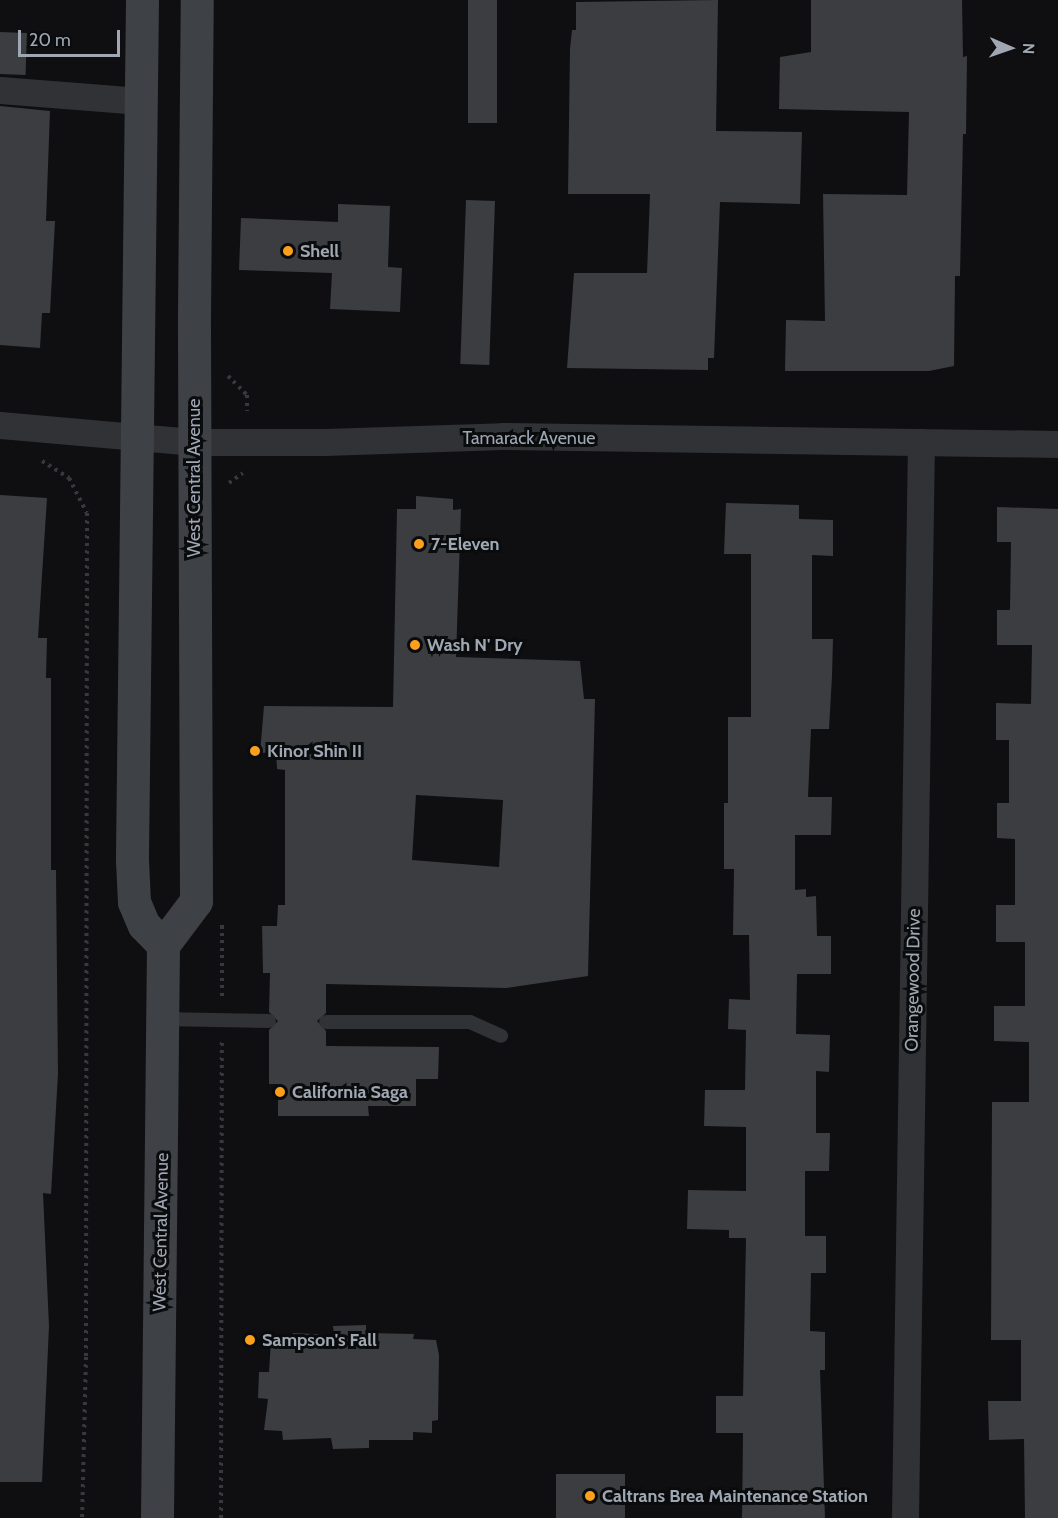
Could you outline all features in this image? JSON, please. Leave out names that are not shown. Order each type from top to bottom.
[{"type":"main road","points":[[142,0],[133,881],[134,902],[144,925],[163,945]]},
{"type":"main road","name":"West Central Avenue","points":[[157,1518],[163,945],[196,901],[197,0]]},
{"type":"street","points":[[0,90],[141,101]]},
{"type":"street","name":"Tamarack Avenue","points":[[0,424],[195,442],[324,442],[502,436],[1058,444]]},
{"type":"street","name":"Orangewood Drive","points":[[905,1518],[921,442]]},
{"type":"lane","points":[[161,1019],[269,1021]]},
{"type":"lane","points":[[326,1022],[470,1022],[501,1036]]},
{"type":"path","points":[[31,460],[41,461],[69,478],[87,513],[86,1357],[82,1518]]},
{"type":"building","points":[[468,0],[497,0],[497,123],[468,123]]},
{"type":"building","points":[[718,0],[716,131],[802,132],[800,204],[720,202],[714,358],[708,358],[708,370],[567,368],[574,273],[647,273],[650,194],[568,194],[570,49],[572,30],[576,30],[576,2]]},
{"type":"building","points":[[811,0],[962,0],[963,57],[967,56],[966,134],[963,134],[960,276],[955,276],[954,366],[929,371],[785,371],[786,320],[825,321],[823,194],[907,195],[909,112],[779,109],[780,57],[811,52]]},
{"type":"building","points":[[0,32],[27,33],[26,75],[0,74]]},
{"type":"building","points":[[0,106],[50,111],[46,221],[55,221],[50,313],[42,313],[40,348],[0,345]]},
{"type":"building","points":[[466,200],[495,201],[489,365],[460,364]]},
{"type":"building","points":[[338,204],[390,206],[388,267],[402,268],[400,312],[330,309],[332,273],[239,270],[241,218],[338,222]]},
{"type":"building","points":[[0,495],[47,498],[38,638],[47,638],[46,678],[51,678],[51,870],[56,870],[58,1074],[51,1194],[43,1193],[49,1326],[42,1482],[0,1482]]},
{"type":"building","points":[[416,496],[453,499],[453,510],[461,509],[456,657],[580,661],[584,699],[595,699],[588,976],[506,988],[326,984],[326,1013],[317,1021],[326,1031],[326,1046],[439,1047],[438,1079],[416,1079],[416,1106],[368,1106],[369,1116],[278,1116],[278,1084],[269,1084],[269,1030],[278,1021],[269,1012],[270,973],[263,973],[262,926],[277,926],[278,905],[285,905],[285,770],[277,769],[276,752],[260,753],[264,706],[393,707],[397,509],[416,509]],"holes":[[[416,795],[503,800],[499,867],[412,860]]]},
{"type":"building","points":[[726,503],[799,505],[799,519],[833,520],[833,556],[812,555],[812,639],[833,639],[829,729],[811,729],[808,797],[832,797],[831,835],[795,835],[795,890],[806,889],[806,897],[816,896],[817,936],[831,936],[831,974],[797,974],[796,1034],[830,1035],[829,1072],[816,1071],[816,1133],[830,1133],[829,1171],[805,1171],[805,1236],[826,1236],[826,1273],[811,1273],[810,1331],[825,1332],[825,1370],[820,1370],[825,1518],[742,1518],[743,1433],[716,1433],[716,1396],[743,1396],[746,1238],[729,1238],[729,1230],[687,1229],[688,1190],[746,1191],[746,1127],[704,1126],[705,1090],[745,1090],[746,1030],[728,1029],[729,999],[750,1000],[749,935],[733,935],[734,869],[724,869],[724,803],[728,803],[728,717],[751,717],[751,554],[724,554]]},
{"type":"building","points":[[997,507],[1058,509],[1058,1518],[1025,1518],[1024,1439],[989,1440],[988,1401],[1021,1401],[1021,1340],[991,1340],[992,1102],[1029,1102],[1029,1042],[994,1041],[994,1006],[1025,1006],[1025,942],[996,942],[996,905],[1015,905],[1015,839],[997,838],[997,803],[1009,803],[1009,740],[996,740],[996,703],[1031,704],[1032,645],[997,645],[997,610],[1010,610],[1011,542],[997,542]]},
{"type":"building","points":[[366,1325],[366,1333],[414,1334],[413,1339],[436,1340],[439,1355],[438,1420],[432,1421],[432,1433],[413,1432],[413,1440],[369,1440],[369,1448],[333,1449],[331,1438],[283,1440],[282,1431],[264,1430],[268,1399],[258,1398],[259,1372],[269,1372],[271,1340],[291,1341],[293,1333],[334,1335],[333,1326]]},
{"type":"building","name":"Caltrans Brea Maintenance Station","points":[[556,1474],[625,1474],[625,1518],[556,1518]]},
{"type":"place","name":"Shell","points":[[288,251]]},
{"type":"place","name":"7-Eleven","points":[[419,544]]},
{"type":"place","name":"Wash N' Dry","points":[[415,645]]},
{"type":"place","name":"Kinor Shin II","points":[[255,751]]},
{"type":"place","name":"California Saga","points":[[280,1092]]},
{"type":"place","name":"Sampson's Fall","points":[[250,1340]]},
{"type":"place","name":"Caltrans Brea Maintenance Station","points":[[590,1496]]}]
